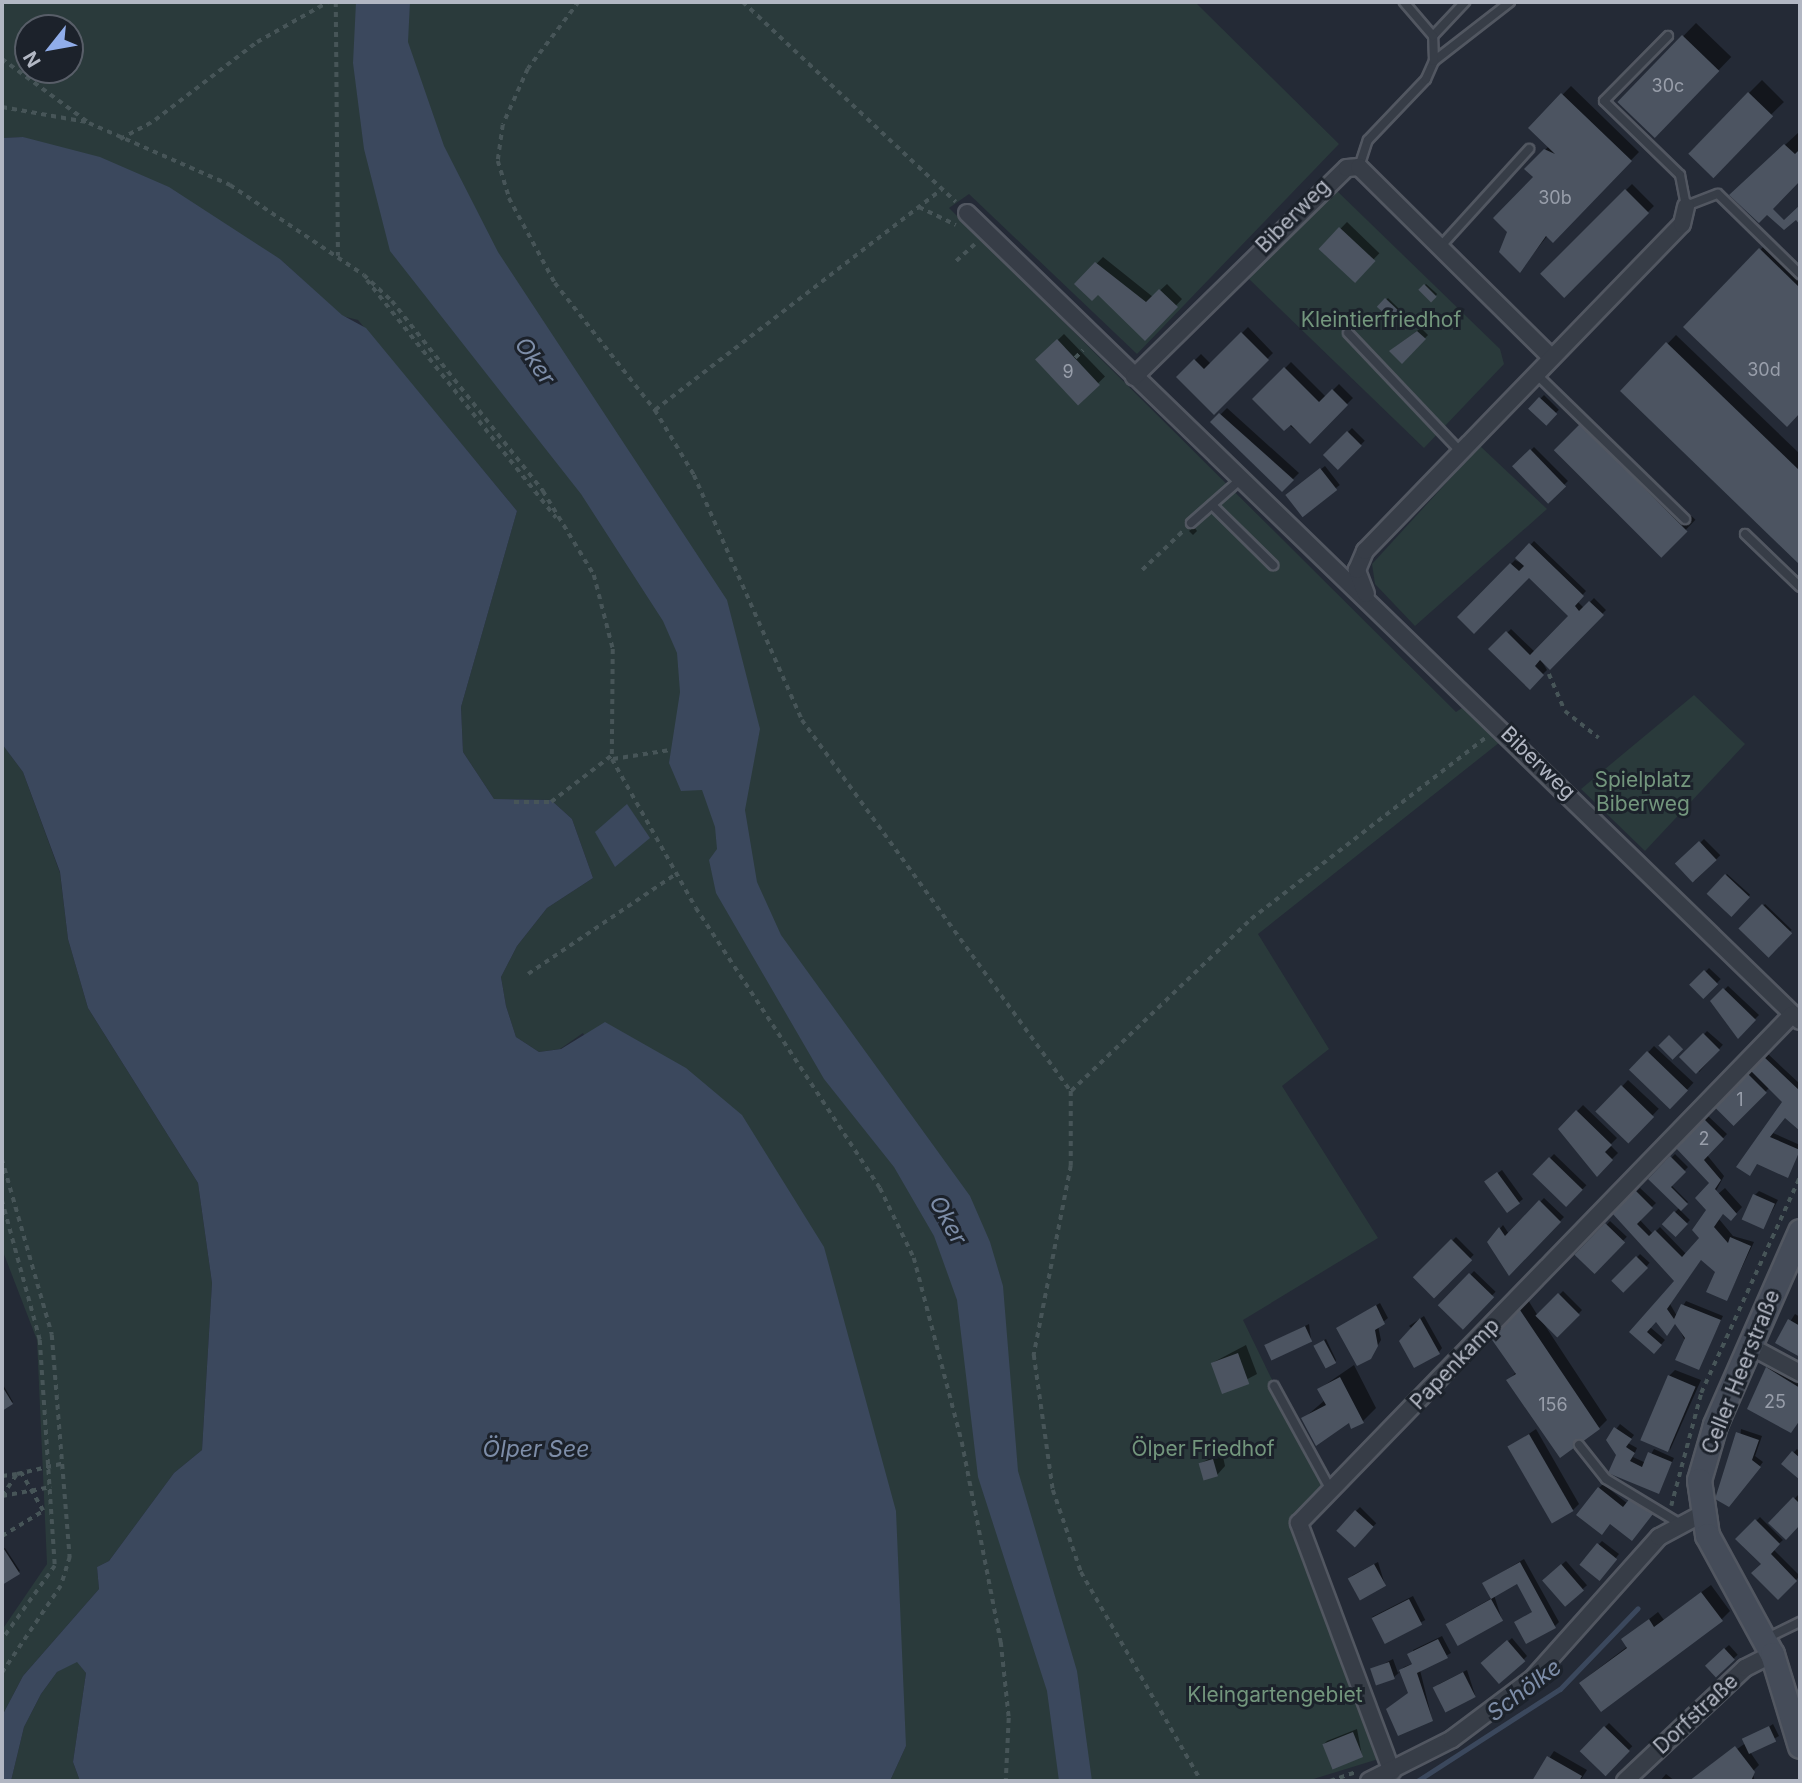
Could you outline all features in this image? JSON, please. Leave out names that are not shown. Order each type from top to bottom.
[{"type":"main road","name":"Celler Heerstraße","points":[[1800,1231],[1748,1345],[1705,1458],[1690,1519],[1714,1552],[1769,1646],[1800,1746]]},
{"type":"street","points":[[1359,167],[1549,356]]},
{"type":"street","name":"Biberweg","points":[[1134,377],[1336,173],[1359,167]]},
{"type":"street","points":[[1366,594],[1357,570],[1365,551],[1549,356],[1682,223],[1686,206]]},
{"type":"street","name":"Biberweg","points":[[967,213],[1240,480],[1366,594],[1797,1017]]},
{"type":"street","name":"Papenkamp","points":[[1390,1766],[1299,1522],[1797,1017]]},
{"type":"street","points":[[1748,1345],[1800,1373]]},
{"type":"street","points":[[1369,1781],[1390,1766],[1452,1739],[1532,1679],[1690,1519]]},
{"type":"street","name":"Dorfstraße","points":[[1625,1781],[1769,1646]]},
{"type":"lane","points":[[1359,167],[1368,140],[1426,79],[1434,61],[1433,36],[1404,2]]},
{"type":"lane","points":[[1433,36],[1465,2]]},
{"type":"lane","points":[[1434,61],[1510,2]]},
{"type":"lane","points":[[1668,36],[1604,102],[1680,176],[1686,206],[1718,194],[1800,274]]},
{"type":"lane","points":[[1439,248],[1529,149]]},
{"type":"lane","points":[[1348,333],[1460,450]]},
{"type":"lane","points":[[1534,372],[1685,519]]},
{"type":"lane","points":[[1192,523],[1240,480]]},
{"type":"lane","points":[[1212,505],[1273,565]]},
{"type":"lane","points":[[1745,534],[1800,587]]},
{"type":"lane","points":[[1274,1386],[1331,1490]]},
{"type":"lane","points":[[1579,1444],[1606,1479],[1666,1511],[1690,1519]]},
{"type":"lane","points":[[1769,1646],[1800,1622]]},
{"type":"path","points":[[120,139],[155,120],[257,42],[328,2]]},
{"type":"path","points":[[336,2],[338,256]]},
{"type":"path","points":[[579,2],[513,96],[498,161],[527,238],[655,410],[694,475],[802,720],[1071,1091],[1071,1166],[1034,1355],[1053,1490],[1080,1572],[1202,1781]]},
{"type":"path","points":[[743,2],[967,213]]},
{"type":"path","points":[[2,60],[89,123],[230,186],[364,275],[392,301],[535,480],[594,575],[613,649],[612,758],[629,793],[661,837],[677,873],[880,1188],[914,1258],[962,1441],[1001,1642],[1009,1718],[1006,1781]]},
{"type":"path","points":[[2,107],[89,123]]},
{"type":"path","points":[[655,410],[942,189]]},
{"type":"path","points":[[956,261],[988,234]]},
{"type":"path","points":[[364,275],[565,529]]},
{"type":"path","points":[[1142,570],[1174,540]]},
{"type":"path","points":[[1549,674],[1565,711],[1599,738]]},
{"type":"path","points":[[1071,1091],[1251,919],[1501,727]]},
{"type":"path","points":[[514,802],[551,802],[612,758],[670,750]]},
{"type":"path","points":[[528,974],[677,873]]},
{"type":"path","points":[[2,1159],[52,1335],[65,1463],[67,1567],[61,1586],[2,1672]]},
{"type":"path","points":[[1666,1511],[1701,1393],[1800,1177]]},
{"type":"path","points":[[2,1200],[40,1340],[52,1487],[55,1566],[2,1640]]},
{"type":"path","points":[[2,1476],[65,1463]]},
{"type":"path","points":[[19,1474],[43,1511]]},
{"type":"path","points":[[2,1496],[19,1474]]},
{"type":"path","points":[[2,1496],[52,1487]]},
{"type":"path","points":[[2,1536],[43,1511],[53,1511]]},
{"type":"path","points":[[1330,1781],[1390,1766]]},
{"type":"green space","points":[[2,2],[1195,2],[1339,144],[1137,354],[969,194],[949,208],[1456,712],[1465,706],[1500,742],[1258,934],[1329,1049],[1282,1086],[1378,1238],[1243,1320],[1327,1493],[1298,1522],[1385,1757],[1307,1781],[890,1781],[906,1746],[583,1033],[560,1049],[539,1052],[516,1037],[506,1006],[501,977],[517,946],[547,908],[593,878],[572,819],[551,800],[494,799],[463,752],[461,707],[517,511],[358,320],[342,316],[280,259],[23,137],[2,138]]},
{"type":"green space","name":"Kleintierfriedhof","points":[[1336,190],[1500,349],[1504,364],[1424,448],[1248,278]]},
{"type":"green space","points":[[1480,446],[1547,509],[1415,626],[1375,584],[1372,564]]},
{"type":"green space","name":"Spielplatz Biberweg","points":[[1694,695],[1745,744],[1645,851],[1581,789]]},
{"type":"green space","points":[[2,744],[23,772],[60,873],[68,939],[88,1008],[198,1183],[212,1283],[202,1450],[174,1473],[109,1561],[97,1567],[99,1589],[23,1676],[2,1716],[2,1630],[47,1564],[37,1340],[2,1249]]},
{"type":"green space","points":[[77,1661],[86,1673],[73,1762],[80,1781],[11,1781],[24,1727],[41,1694],[57,1672]]},
{"type":"water","name":"Oker","points":[[356,2],[410,2],[408,42],[444,146],[498,252],[727,600],[760,729],[745,810],[757,882],[781,935],[970,1196],[990,1242],[1003,1286],[1018,1471],[1077,1671],[1092,1781],[1059,1781],[1047,1691],[978,1477],[957,1300],[934,1236],[894,1167],[824,1079],[716,893],[709,860],[717,849],[715,827],[702,790],[681,791],[669,763],[680,692],[677,653],[663,621],[581,494],[390,251],[364,149],[353,63]]},
{"type":"water","name":"Ölper See","points":[[23,137],[100,157],[169,187],[280,259],[342,315],[366,328],[517,511],[461,707],[463,752],[494,799],[551,800],[572,819],[593,878],[547,908],[517,946],[501,977],[506,1006],[516,1037],[539,1052],[561,1049],[605,1022],[686,1068],[742,1115],[824,1247],[896,1511],[906,1746],[890,1781],[80,1781],[73,1762],[86,1673],[77,1662],[57,1672],[41,1694],[24,1727],[11,1781],[2,1781],[2,1716],[23,1676],[99,1589],[97,1567],[109,1561],[174,1473],[202,1450],[212,1283],[198,1183],[88,1008],[68,939],[60,872],[23,772],[2,744],[2,138]]},
{"type":"water","points":[[627,804],[650,838],[615,867],[595,832]]},
{"type":"building","points":[[1682,35],[1719,71],[1655,138],[1617,102]]},
{"type":"building","points":[[1748,92],[1773,116],[1713,178],[1688,154]]},
{"type":"building","points":[[1561,93],[1632,161],[1553,243],[1546,236],[1520,273],[1499,252],[1507,232],[1493,218],[1533,177],[1524,169],[1544,149],[1555,154],[1528,128]]},
{"type":"building","points":[[1784,144],[1795,154],[1800,149],[1800,181],[1773,209],[1784,220],[1800,205],[1800,225],[1796,220],[1784,230],[1767,215],[1759,223],[1729,195]]},
{"type":"building","points":[[1625,189],[1649,213],[1564,298],[1540,274]]},
{"type":"building","points":[[1339,227],[1376,261],[1355,283],[1319,249]]},
{"type":"building","points":[[1759,248],[1800,288],[1800,413],[1787,427],[1683,327]]},
{"type":"building","points":[[1095,262],[1146,302],[1159,289],[1178,307],[1145,341],[1098,295],[1092,301],[1074,284]]},
{"type":"building","points":[[1424,284],[1437,297],[1431,302],[1418,290]]},
{"type":"building","points":[[1385,298],[1399,311],[1391,320],[1377,307]]},
{"type":"building","points":[[1417,331],[1426,339],[1402,364],[1389,351]]},
{"type":"building","points":[[1241,332],[1269,360],[1214,415],[1176,377],[1194,359],[1204,369]]},
{"type":"building","points":[[1057,339],[1100,385],[1078,406],[1035,359]]},
{"type":"building","points":[[1666,342],[1800,471],[1800,565],[1620,391]]},
{"type":"building","points":[[1284,367],[1319,402],[1332,389],[1348,405],[1310,444],[1291,425],[1284,431],[1252,399]]},
{"type":"building","points":[[1539,397],[1557,414],[1546,426],[1528,409]]},
{"type":"building","points":[[1219,413],[1294,480],[1282,492],[1210,422]]},
{"type":"building","points":[[1580,424],[1687,531],[1661,558],[1554,450]]},
{"type":"building","points":[[1347,431],[1362,446],[1338,470],[1323,455]]},
{"type":"building","points":[[1530,449],[1566,486],[1548,504],[1512,466]]},
{"type":"building","points":[[1320,468],[1337,490],[1303,517],[1285,495]]},
{"type":"building","points":[[1529,543],[1584,596],[1575,606],[1579,611],[1589,601],[1604,615],[1550,670],[1540,660],[1535,666],[1544,675],[1530,690],[1488,649],[1506,631],[1530,655],[1568,616],[1529,578],[1474,634],[1457,617],[1510,563],[1519,571],[1524,566],[1515,558]]},
{"type":"building","points":[[1699,841],[1717,860],[1693,883],[1675,864]]},
{"type":"building","points":[[1725,874],[1750,897],[1731,917],[1707,894]]},
{"type":"building","points":[[1762,904],[1792,933],[1769,958],[1738,928]]},
{"type":"building","points":[[1704,970],[1718,984],[1703,999],[1689,985]]},
{"type":"building","points":[[1723,988],[1756,1020],[1738,1039],[1710,1001]]},
{"type":"building","points":[[1703,1033],[1720,1050],[1696,1074],[1679,1057]]},
{"type":"building","points":[[1669,1035],[1683,1049],[1673,1060],[1658,1046]]},
{"type":"building","points":[[1647,1051],[1688,1091],[1670,1109],[1629,1070]]},
{"type":"building","points":[[1763,1056],[1800,1091],[1800,1131],[1785,1118],[1770,1137],[1800,1150],[1788,1178],[1757,1164],[1750,1176],[1736,1167],[1782,1102],[1750,1070]]},
{"type":"building","points":[[1747,1073],[1767,1093],[1734,1126],[1714,1106]]},
{"type":"building","points":[[1621,1085],[1654,1117],[1628,1144],[1595,1112]]},
{"type":"building","points":[[1576,1110],[1612,1145],[1605,1152],[1613,1160],[1597,1177],[1558,1129]]},
{"type":"building","points":[[1703,1118],[1724,1139],[1704,1160],[1721,1180],[1715,1189],[1737,1214],[1731,1221],[1723,1214],[1714,1227],[1728,1243],[1730,1237],[1751,1246],[1727,1301],[1706,1292],[1715,1272],[1701,1260],[1667,1309],[1674,1319],[1681,1304],[1721,1320],[1699,1370],[1675,1360],[1685,1338],[1675,1324],[1667,1336],[1656,1322],[1647,1332],[1662,1345],[1654,1354],[1629,1332],[1674,1281],[1612,1213],[1635,1190],[1653,1208],[1637,1224],[1649,1236],[1655,1230],[1682,1257],[1699,1238],[1692,1230],[1706,1210],[1695,1198],[1709,1183],[1675,1147]]},
{"type":"building","points":[[1670,1156],[1686,1172],[1671,1187],[1688,1204],[1681,1211],[1648,1179]]},
{"type":"building","points":[[1549,1157],[1583,1190],[1566,1207],[1532,1174]]},
{"type":"building","points":[[1497,1172],[1520,1204],[1507,1213],[1484,1181]]},
{"type":"building","points":[[1753,1194],[1775,1204],[1764,1229],[1742,1220]]},
{"type":"building","points":[[1539,1200],[1561,1222],[1509,1276],[1487,1242],[1499,1227],[1505,1236]]},
{"type":"building","points":[[1674,1211],[1688,1224],[1676,1237],[1662,1224]]},
{"type":"building","points":[[1605,1223],[1625,1242],[1595,1274],[1574,1255]]},
{"type":"building","points":[[1451,1239],[1472,1260],[1434,1298],[1413,1277]]},
{"type":"building","points":[[1636,1256],[1648,1268],[1623,1293],[1611,1281]]},
{"type":"building","points":[[1469,1273],[1494,1297],[1463,1330],[1438,1305]]},
{"type":"building","points":[[1558,1293],[1580,1315],[1557,1338],[1535,1316]]},
{"type":"building","points":[[1376,1305],[1385,1324],[1375,1330],[1378,1346],[1371,1359],[1357,1366],[1336,1328]]},
{"type":"building","points":[[1518,1307],[1600,1429],[1560,1458],[1506,1380],[1516,1374],[1490,1337]]},
{"type":"building","points":[[1420,1318],[1440,1354],[1414,1368],[1399,1341]]},
{"type":"building","points":[[1788,1319],[1800,1326],[1800,1357],[1775,1343]]},
{"type":"building","points":[[1305,1326],[1312,1341],[1271,1360],[1264,1345]]},
{"type":"building","points":[[1324,1340],[1336,1363],[1326,1369],[1313,1346]]},
{"type":"building","points":[[1238,1353],[1249,1384],[1222,1394],[1211,1363]]},
{"type":"building","points":[[1766,1367],[1800,1388],[1800,1420],[1791,1433],[1747,1409]]},
{"type":"building","points":[[1668,1375],[1696,1387],[1668,1452],[1640,1440]]},
{"type":"building","points":[[1340,1377],[1364,1423],[1351,1429],[1349,1423],[1316,1446],[1301,1418],[1326,1405],[1317,1389]]},
{"type":"building","points":[[2,1386],[13,1404],[2,1411]]},
{"type":"building","points":[[1614,1427],[1632,1439],[1626,1447],[1635,1453],[1630,1461],[1642,1467],[1648,1452],[1672,1462],[1659,1494],[1608,1473],[1616,1455],[1606,1440]]},
{"type":"building","points":[[1736,1432],[1759,1440],[1752,1460],[1761,1467],[1729,1507],[1715,1499]]},
{"type":"building","points":[[1529,1434],[1574,1511],[1552,1524],[1507,1446]]},
{"type":"building","points":[[1792,1451],[1800,1458],[1800,1480],[1781,1464]]},
{"type":"building","points":[[1213,1459],[1218,1476],[1204,1480],[1199,1463]]},
{"type":"building","points":[[1598,1487],[1623,1507],[1631,1497],[1653,1514],[1632,1541],[1610,1524],[1602,1535],[1576,1515]]},
{"type":"building","points":[[1793,1497],[1800,1504],[1800,1525],[1786,1540],[1768,1523]]},
{"type":"building","points":[[1355,1510],[1374,1527],[1355,1548],[1336,1531]]},
{"type":"building","points":[[1755,1519],[1780,1544],[1771,1554],[1797,1581],[1778,1600],[1751,1573],[1761,1564],[1735,1539]]},
{"type":"building","points":[[1597,1543],[1617,1559],[1600,1581],[1579,1565]]},
{"type":"building","points":[[2,1546],[20,1574],[2,1585]]},
{"type":"building","points":[[1520,1562],[1556,1628],[1526,1644],[1514,1622],[1532,1612],[1517,1584],[1491,1599],[1482,1583]]},
{"type":"building","points":[[1374,1564],[1386,1586],[1360,1600],[1348,1579]]},
{"type":"building","points":[[1561,1564],[1584,1590],[1565,1607],[1542,1580]]},
{"type":"building","points":[[1701,1592],[1723,1621],[1601,1712],[1579,1683],[1627,1648],[1621,1639],[1649,1619],[1654,1627]]},
{"type":"building","points":[[1409,1599],[1422,1625],[1385,1644],[1372,1618]]},
{"type":"building","points":[[1491,1599],[1503,1621],[1458,1646],[1446,1624]]},
{"type":"building","points":[[1438,1639],[1448,1658],[1417,1673],[1433,1721],[1398,1736],[1386,1709],[1408,1693],[1399,1670],[1412,1664],[1407,1654]]},
{"type":"building","points":[[1507,1640],[1525,1661],[1499,1684],[1481,1663]]},
{"type":"building","points":[[1724,1648],[1735,1660],[1716,1677],[1705,1666]]},
{"type":"building","points":[[1389,1662],[1395,1679],[1376,1686],[1370,1669]]},
{"type":"building","points":[[1463,1672],[1476,1697],[1445,1712],[1433,1687]]},
{"type":"building","points":[[1604,1726],[1630,1751],[1606,1776],[1580,1751]]},
{"type":"building","points":[[1769,1726],[1776,1741],[1749,1754],[1742,1739]]},
{"type":"building","points":[[1353,1732],[1363,1757],[1333,1769],[1322,1744]]},
{"type":"building","points":[[1735,1746],[1755,1772],[1751,1781],[1689,1781]]},
{"type":"building","points":[[1547,1756],[1582,1776],[1579,1781],[1532,1781]]},
{"type":"waterway","name":"Schölke","points":[[1417,1781],[1560,1689],[1638,1608]]},
{"type":"park label","name":"Ölper Friedhof","points":[[1203,1449]]},
{"type":"park label","name":"Kleingartengebiet","points":[[1275,1695]]}]
